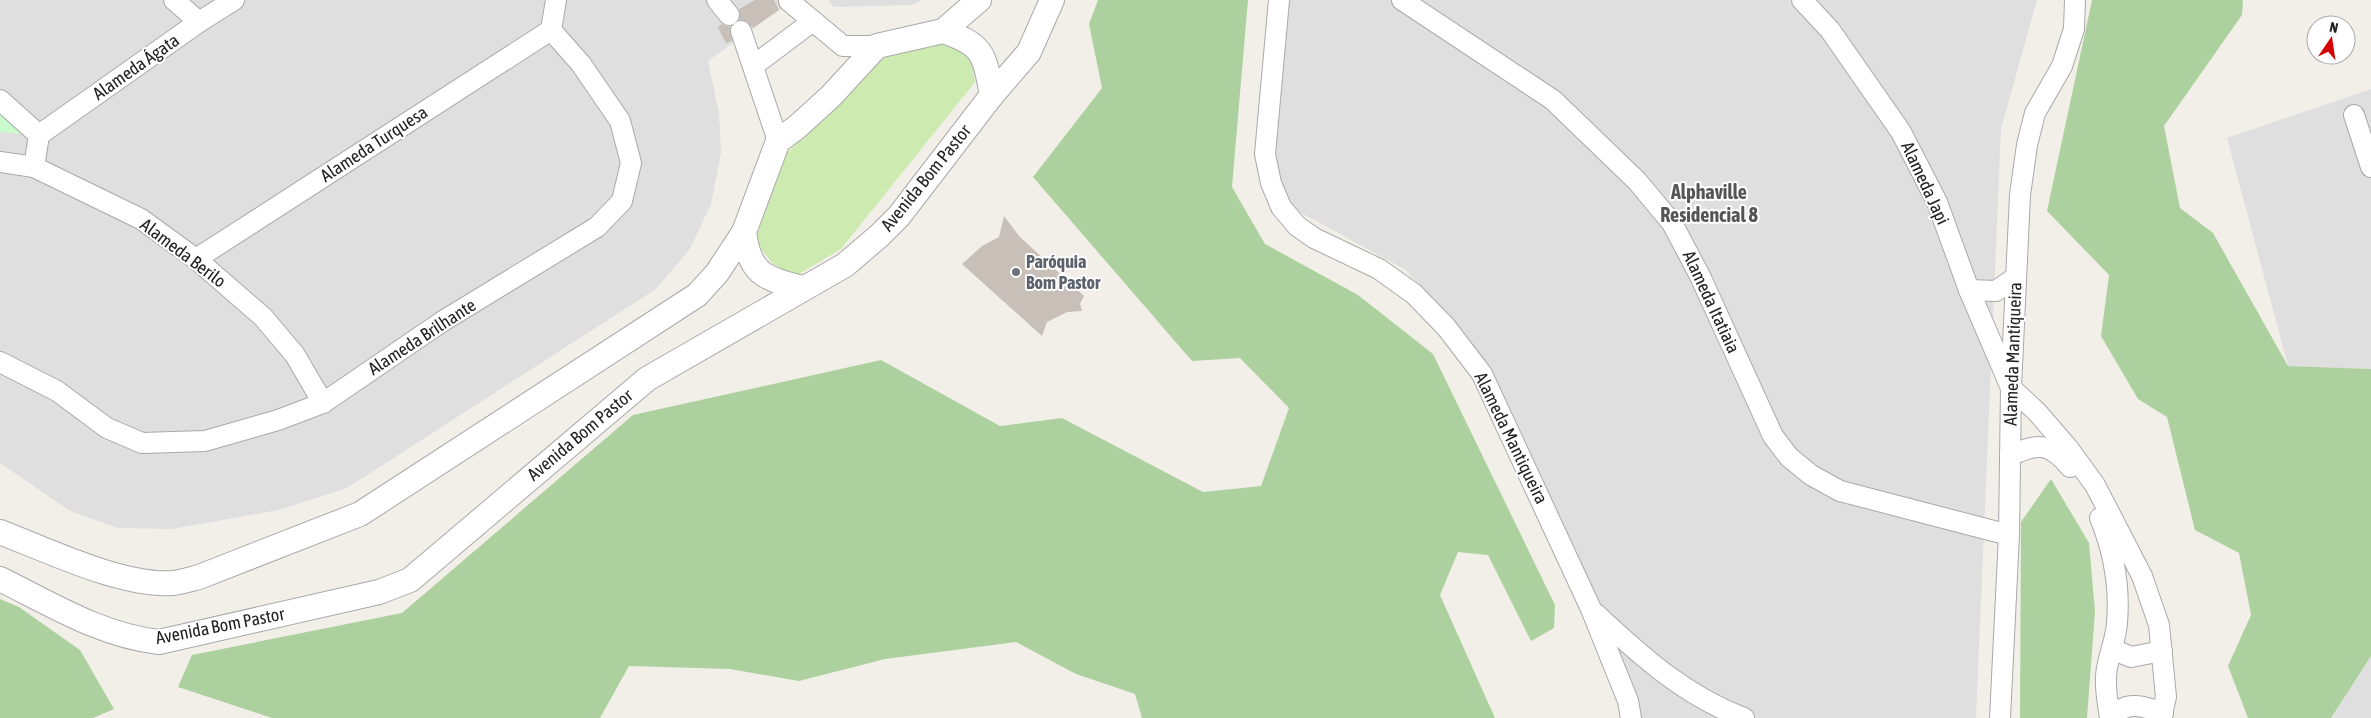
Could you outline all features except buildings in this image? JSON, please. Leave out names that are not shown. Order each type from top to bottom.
[{"type":"street","points":[[174,0],[199,22]]},
{"type":"street","name":"Alameda Ágata","points":[[39,135],[199,22],[234,0]]},
{"type":"street","points":[[551,30],[556,0]]},
{"type":"street","points":[[789,1],[843,46],[877,46],[943,31],[979,0]]},
{"type":"street","name":"Avenida Bom Pastor","points":[[0,579],[104,630],[133,639],[159,642],[379,592],[410,580],[647,379],[719,339],[845,264],[886,229],[992,95],[1029,52],[1052,0]]},
{"type":"street","name":"Alameda Mantiqueira","points":[[1279,0],[1265,154],[1270,183],[1281,207],[1297,226],[1314,238],[1379,269],[1414,294],[1446,328],[1482,374],[1591,609],[1628,700],[1631,718]]},
{"type":"street","name":"Alameda Itatiaia","points":[[1402,0],[1553,100],[1637,181],[1672,223],[1700,276],[1773,436],[1789,457],[1811,475],[1840,491],[2009,535]]},
{"type":"street","name":"Alameda Japi","points":[[1802,0],[1830,30],[1901,132],[1937,202],[1969,290],[2011,388]]},
{"type":"street","name":"Alameda Mantiqueira","points":[[2000,718],[2009,535],[2011,388],[2020,195],[2027,145],[2035,113],[2062,66],[2074,29],[2075,0]]},
{"type":"street","points":[[753,66],[813,21]]},
{"type":"street","name":"Alameda Turquesa","points":[[196,259],[551,30]]},
{"type":"street","name":"Alameda Brilhante","points":[[0,362],[57,391],[107,428],[142,443],[205,441],[278,420],[323,402],[444,321],[597,227],[622,201],[632,164],[620,121],[581,64],[551,30]]},
{"type":"street","points":[[741,31],[778,141]]},
{"type":"street","points":[[943,31],[964,38],[976,47],[986,62],[992,95]]},
{"type":"street","points":[[0,532],[120,577],[149,582],[173,583],[199,577],[360,514],[697,295],[717,273],[744,232],[778,141],[797,127],[831,96],[877,46]]},
{"type":"street","points":[[0,100],[39,135],[34,167]]},
{"type":"street","points":[[2354,115],[2371,167]]},
{"type":"street","name":"Alameda Berilo","points":[[0,162],[34,167],[141,219],[196,259],[263,316],[295,355],[323,402]]},
{"type":"street","points":[[744,232],[746,252],[755,268],[774,282],[802,288]]},
{"type":"street","points":[[1969,290],[1996,291],[2016,277]]},
{"type":"street","points":[[2011,388],[2037,412],[2068,448],[2095,485],[2142,576],[2159,625],[2166,697],[2162,716],[2147,707],[2125,706],[2116,712],[2112,718]]},
{"type":"street","points":[[2010,456],[2029,447],[2045,446],[2060,455],[2084,486],[2101,519],[2114,554],[2117,585],[2117,624],[2106,674],[2106,693],[2112,718]]},
{"type":"street","points":[[1591,609],[1650,664],[1698,696],[1744,718]]},
{"type":"street","points":[[2112,649],[2121,655],[2131,657],[2162,651]]},
{"type":"shaded area","points":[[0,0],[793,0],[708,61],[719,113],[721,153],[711,204],[690,249],[656,289],[347,488],[279,510],[172,529],[118,528],[70,511],[0,463]]},
{"type":"shaded area","points":[[828,0],[923,0],[911,5],[834,7]]},
{"type":"shaded area","name":"Alphaville Residencial 8","points":[[1284,0],[2037,0],[2001,129],[1976,718],[1642,718],[1490,366],[1406,270],[1294,209],[1271,163]]},
{"type":"shaded area","points":[[2371,89],[2371,369],[2288,366],[2227,138]]},
{"type":"shaded area","points":[[2371,656],[2371,718],[2331,718]]},
{"type":"green space","points":[[1098,0],[1248,0],[1232,187],[1265,244],[1358,295],[1433,354],[1555,605],[1554,628],[1531,641],[1488,555],[1458,552],[1440,595],[1495,718],[1142,718],[1135,694],[1076,674],[1016,642],[885,659],[799,681],[730,669],[629,666],[600,718],[272,718],[178,687],[192,655],[402,613],[633,415],[881,360],[1000,426],[1062,418],[1203,492],[1261,486],[1289,408],[1240,358],[1192,361],[1033,177],[1102,88],[1089,24]]},
{"type":"green space","points":[[2092,0],[2243,0],[2242,15],[2164,126],[2180,208],[2213,233],[2288,366],[2371,369],[2371,656],[2331,718],[2248,718],[2228,666],[2251,615],[2239,553],[2195,530],[2167,417],[2138,399],[2101,336],[2109,275],[2047,211]]},
{"type":"green space","points":[[953,41],[967,54],[973,69],[975,82],[841,249],[794,277],[772,263],[751,236],[783,157],[883,56]]},
{"type":"green space","points":[[0,115],[21,134],[0,132]]},
{"type":"green space","points":[[2051,479],[2089,543],[2095,611],[2087,718],[2020,718],[2021,522]]},
{"type":"green space","points":[[0,599],[19,607],[80,650],[114,709],[93,718],[0,718]]},
{"type":"place","name":"Paróquia Bom Pastor","points":[[1016,272]]},
{"type":"district","name":"Alphaville Residencial 8","points":[[1709,204]]}]
